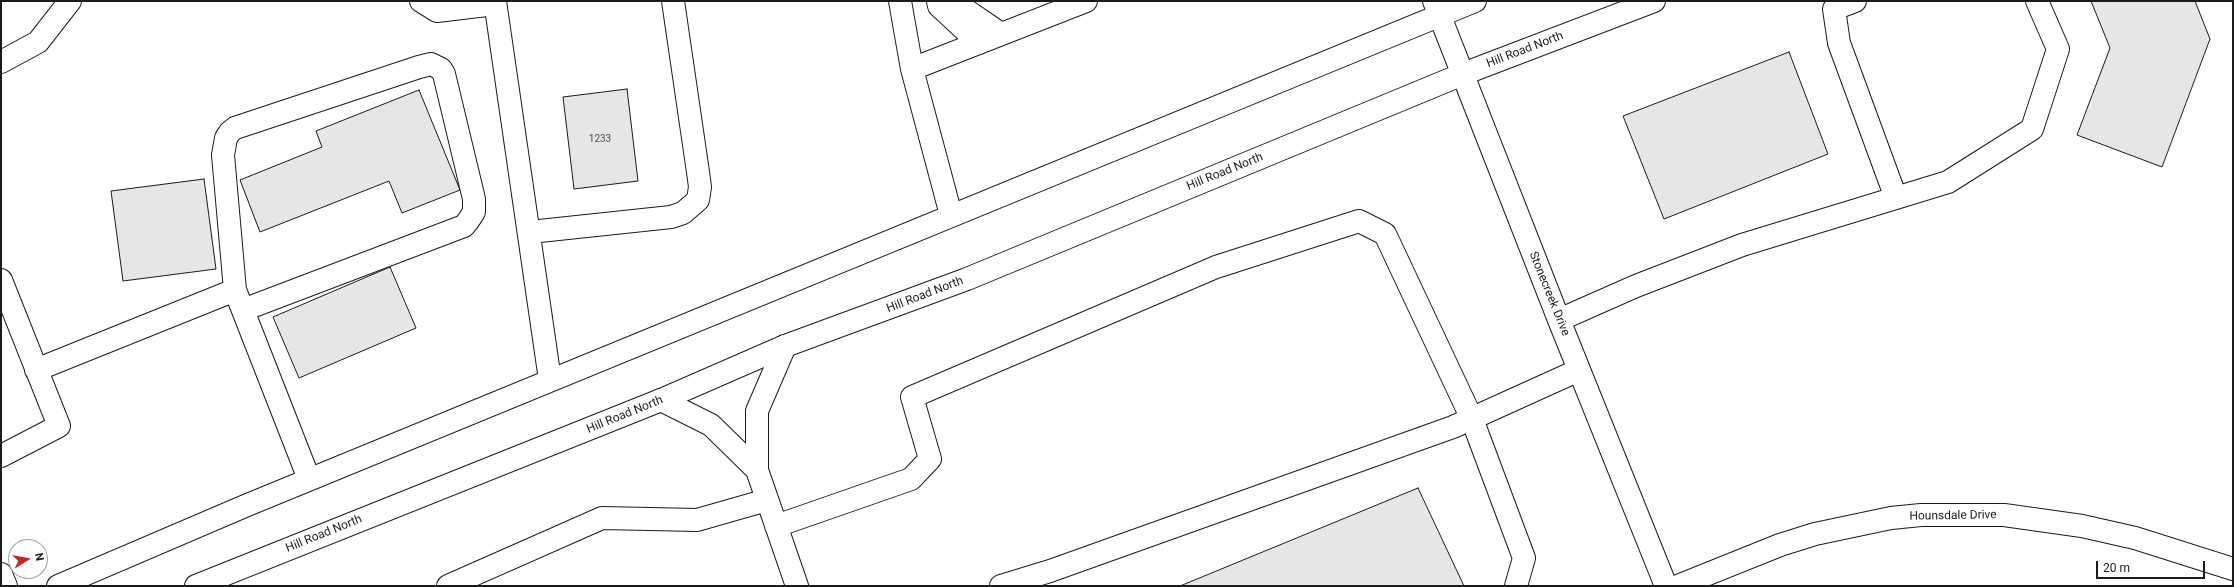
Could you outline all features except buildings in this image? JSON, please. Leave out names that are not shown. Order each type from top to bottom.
[{"type":"main road","points":[[1,62],[38,42],[70,1]]},
{"type":"main road","points":[[421,1],[437,11],[495,3],[530,232],[550,380]]},
{"type":"main road","points":[[530,232],[671,217],[683,213],[698,200],[700,187],[673,1]]},
{"type":"main road","points":[[900,1],[912,69],[951,215]]},
{"type":"main road","points":[[938,1],[940,6],[979,43]]},
{"type":"main road","points":[[961,1],[963,8],[1001,34]]},
{"type":"main road","points":[[912,69],[1086,1]]},
{"type":"main road","points":[[58,586],[309,479],[951,215],[1437,8],[1476,1]]},
{"type":"main road","name":"Hill Road North","points":[[196,586],[661,400],[785,346],[967,279],[1463,74],[1654,1]]},
{"type":"main road","points":[[1855,1],[1834,9],[1840,43],[1896,198]]},
{"type":"main road","points":[[1559,320],[1636,286],[1742,245],[1948,182],[2032,129],[2058,49],[2037,1]]},
{"type":"main road","name":"Stonecreek Drive","points":[[1437,8],[1559,320],[1666,586]]},
{"type":"main road","points":[[243,310],[464,226],[474,212],[474,199],[444,74],[441,69],[431,64],[419,67],[242,126],[230,132],[226,138],[223,155],[235,290],[309,479]]},
{"type":"main road","points":[[776,526],[911,479],[930,459],[912,397],[1216,267],[1359,221],[1385,234],[1472,419],[1524,558],[1516,586]]},
{"type":"main road","points":[[1,280],[59,426],[1,456]]},
{"type":"main road","points":[[36,370],[235,290]]},
{"type":"main road","points":[[785,346],[757,411],[757,470],[797,586]]},
{"type":"main road","points":[[1001,586],[1050,571],[1453,428],[1579,370]]},
{"type":"main road","points":[[661,400],[711,424],[757,470]]},
{"type":"main road","points":[[448,586],[602,518],[697,520],[767,500]]},
{"type":"main road","name":"Hounsdale Drive","points":[[1678,586],[1780,545],[1815,534],[1891,518],[1921,515],[2004,515],[2082,526],[2135,538],[2233,569]]},
{"type":"main road","points":[[1,574],[6,586]]}]
